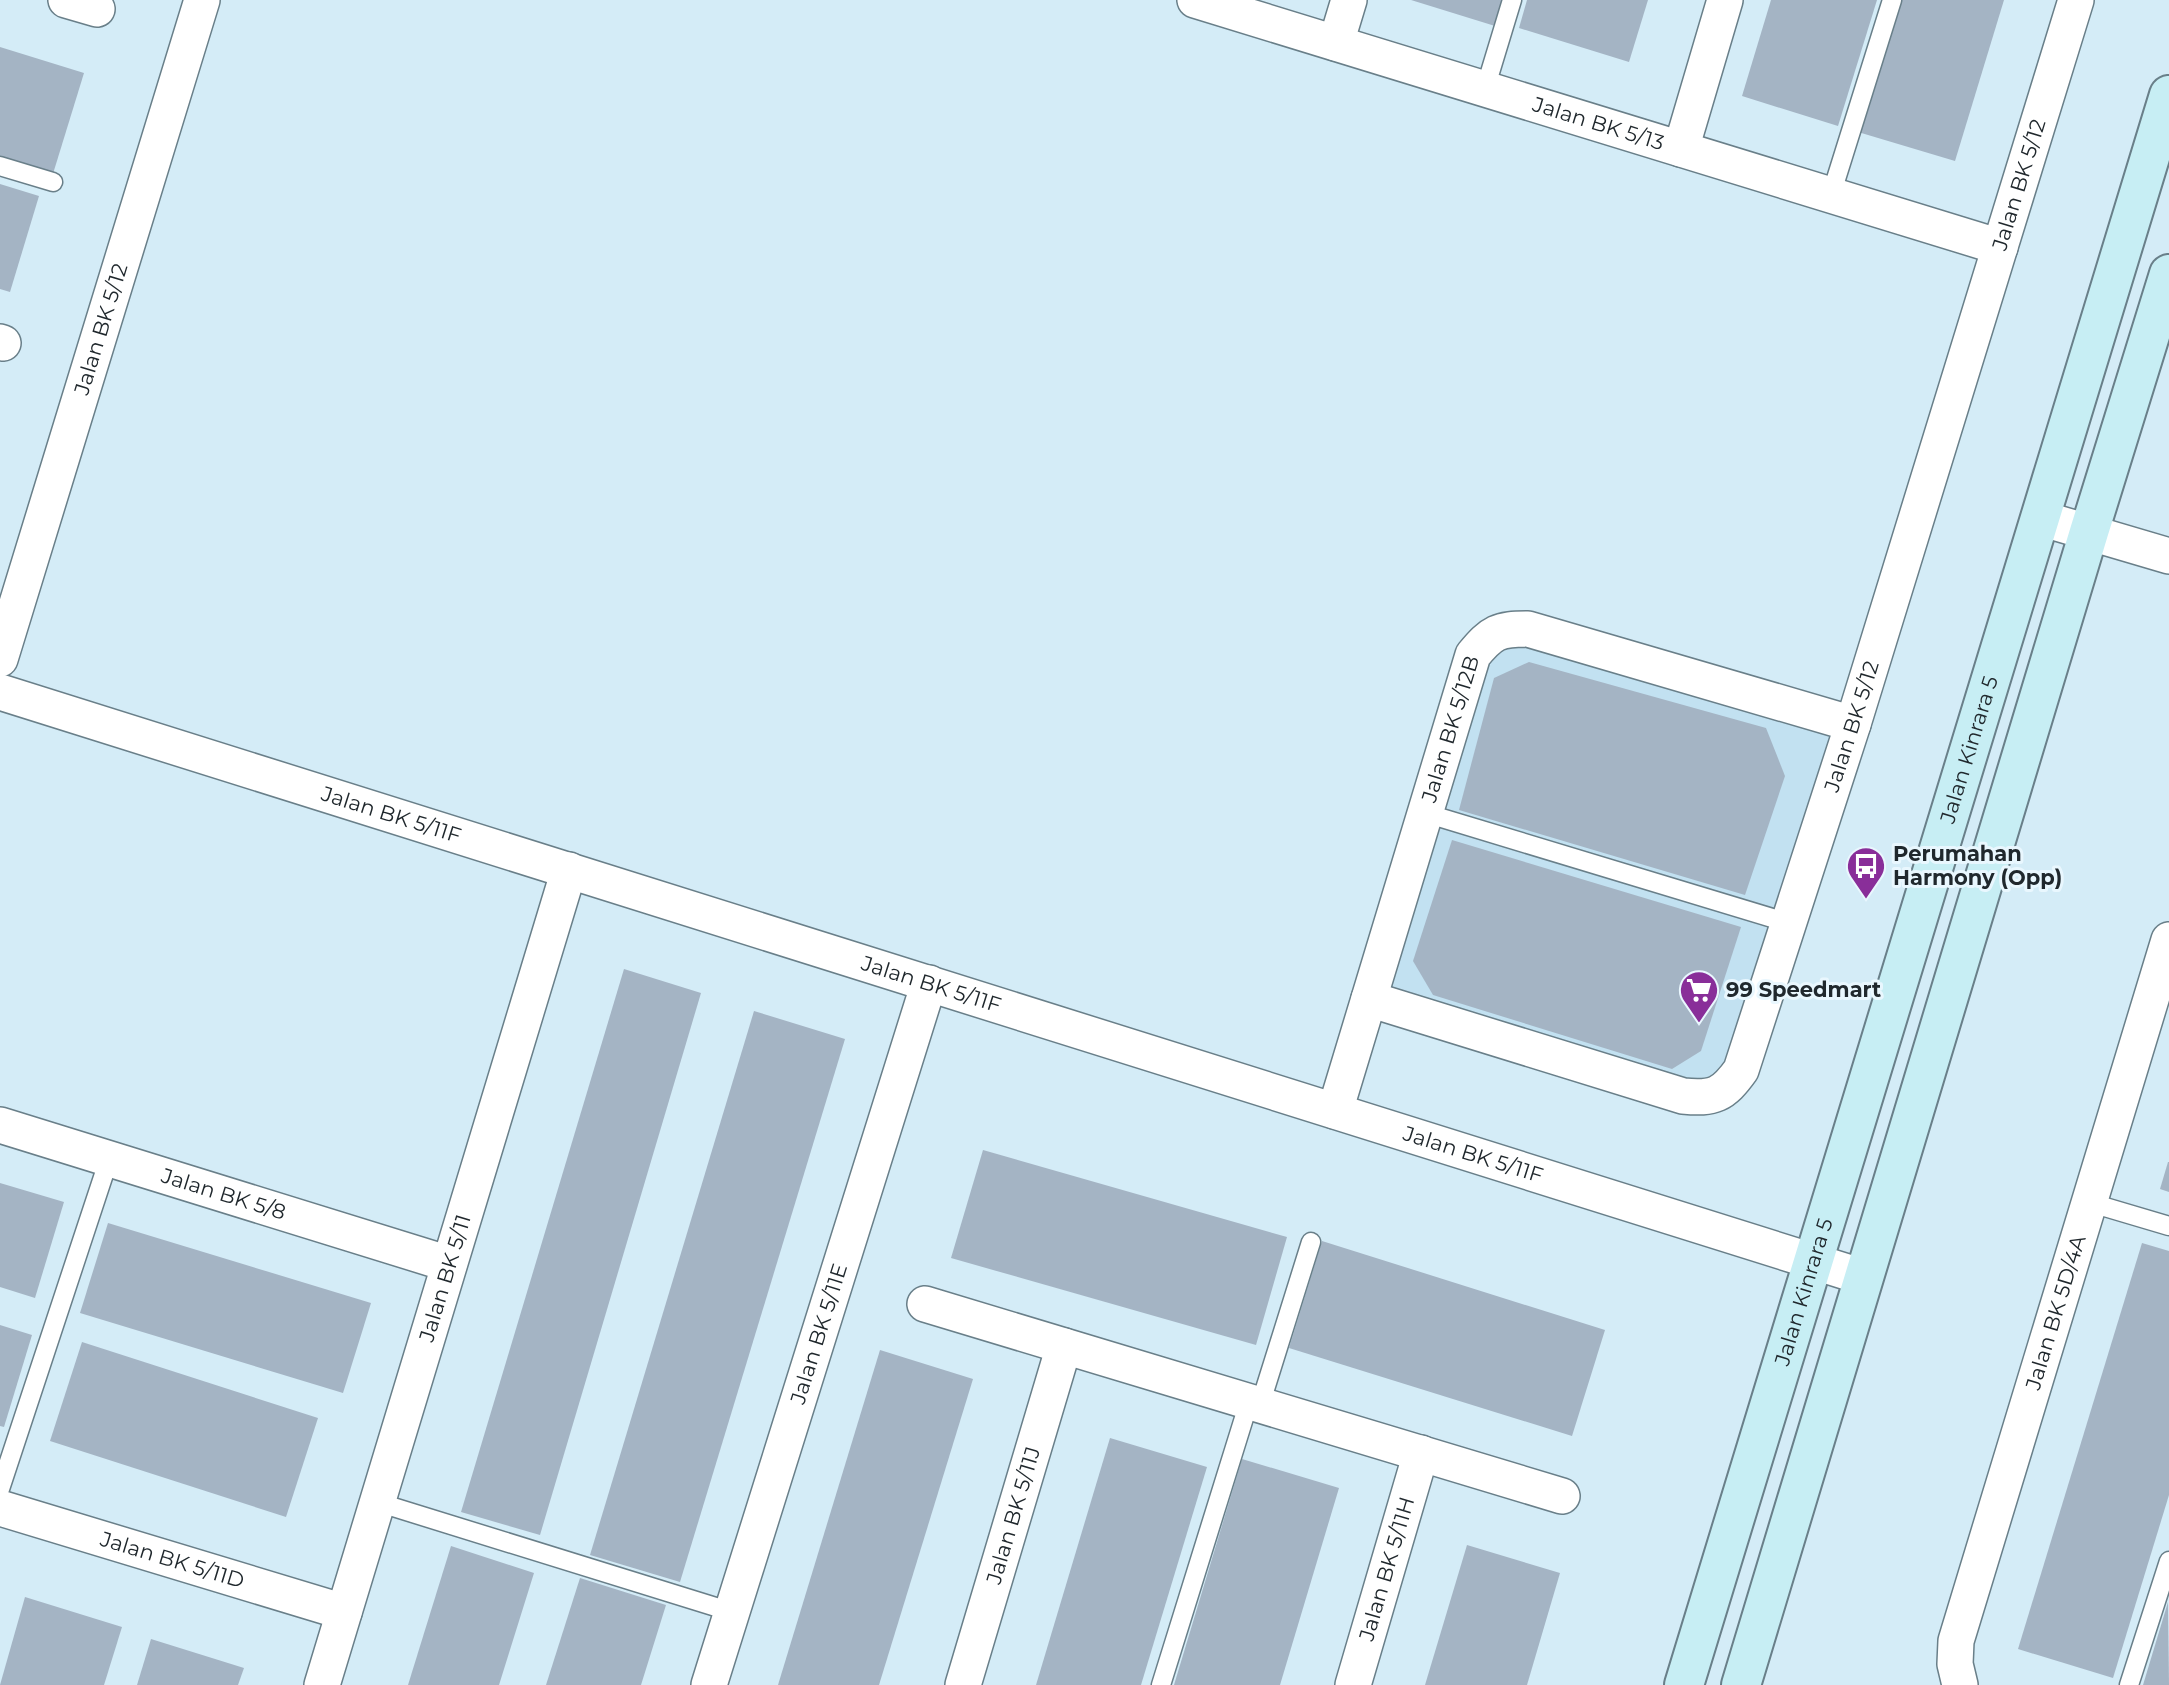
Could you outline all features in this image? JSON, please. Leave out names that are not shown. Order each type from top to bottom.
[{"type":"main road","name":"Jalan Kinrara 5","points":[[1684,1685],[2169,95]]},
{"type":"main road","points":[[1741,1685],[2088,532],[2169,274]]},
{"type":"street","name":"Jalan BK 5/12","points":[[0,659],[202,0]]},
{"type":"street","name":"Jalan BK 5/13","points":[[1195,0],[2000,247]]},
{"type":"street","points":[[1336,43],[1349,0]]},
{"type":"street","points":[[1681,149],[1725,0]]},
{"type":"street","name":"Jalan BK 5/12","points":[[1369,999],[1683,1096],[1704,1098],[1726,1091],[1741,1070],[1853,724],[2076,0]]},
{"type":"street","points":[[2040,518],[2169,556]]},
{"type":"street","name":"Jalan BK 5/12B","points":[[1335,1111],[1473,655],[1488,637],[1507,629],[1528,629],[1853,724]]},
{"type":"street","name":"Jalan BK 5/11F","points":[[0,692],[1863,1277]]},
{"type":"street","name":"Jalan BK 5/11","points":[[322,1685],[569,870]]},
{"type":"street","name":"Jalan BK 5D/4A","points":[[1960,1685],[1955,1664],[1956,1641],[2169,940]]},
{"type":"street","name":"Jalan BK 5/11E","points":[[709,1685],[929,983]]},
{"type":"street","name":"Jalan BK 5/8","points":[[0,1125],[449,1264]]},
{"type":"street","points":[[925,1304],[1562,1496]]},
{"type":"street","name":"Jalan BK 5/11J","points":[[963,1685],[1064,1346]]},
{"type":"street","name":"Jalan BK 5/11H","points":[[1353,1685],[1421,1453]]},
{"type":"street","name":"Jalan BK 5/11D","points":[[0,1508],[344,1612]]},
{"type":"lane","points":[[1485,89],[1512,0]]},
{"type":"lane","points":[[1831,195],[1892,0]]},
{"type":"lane","points":[[0,166],[53,182]]},
{"type":"lane","points":[[1425,814],[1789,923]]},
{"type":"lane","points":[[0,1489],[109,1159]]},
{"type":"lane","points":[[2088,1202],[2169,1226]]},
{"type":"lane","points":[[1161,1685],[1311,1242]]},
{"type":"lane","points":[[377,1502],[732,1612]]},
{"type":"lane","points":[[2129,1685],[2169,1561]]},
{"type":"shaded area","points":[[1529,645],[1834,733],[1727,1064],[1710,1083],[1686,1082],[1387,989],[1487,662],[1504,648]]},
{"type":"building","points":[[1411,0],[1503,0],[1495,26]]},
{"type":"building","points":[[1527,0],[1648,0],[1629,62],[1519,28]]},
{"type":"building","points":[[1771,0],[1877,0],[1838,126],[1742,96]]},
{"type":"building","points":[[1898,0],[2004,0],[1955,161],[1858,132]]},
{"type":"building","points":[[0,47],[84,73],[52,177],[0,162]]},
{"type":"building","points":[[0,184],[39,196],[10,292],[0,289]]},
{"type":"building","points":[[1529,662],[1766,728],[1785,776],[1745,895],[1459,810],[1494,678]]},
{"type":"building","points":[[1452,840],[1741,927],[1701,1051],[1672,1069],[1433,995],[1413,961]]},
{"type":"building","points":[[624,969],[701,993],[540,1535],[461,1512]]},
{"type":"building","points":[[754,1011],[845,1039],[680,1582],[590,1555]]},
{"type":"building","points":[[983,1150],[1287,1237],[1256,1345],[951,1258]]},
{"type":"building","points":[[2169,1162],[2169,1192],[2160,1189]]},
{"type":"building","points":[[0,1183],[64,1202],[35,1298],[0,1287]]},
{"type":"building","points":[[108,1223],[371,1303],[343,1393],[80,1313]]},
{"type":"building","points":[[1322,1241],[1605,1330],[1572,1436],[1289,1348]]},
{"type":"building","points":[[2142,1243],[2169,1251],[2169,1495],[2113,1678],[2018,1649]]},
{"type":"building","points":[[0,1325],[32,1335],[4,1427],[0,1426]]},
{"type":"building","points":[[82,1342],[318,1418],[286,1517],[50,1441]]},
{"type":"building","points":[[880,1350],[973,1379],[879,1685],[778,1685]]},
{"type":"building","points":[[1110,1438],[1207,1467],[1141,1685],[1036,1685]]},
{"type":"building","points":[[1242,1459],[1339,1488],[1280,1685],[1174,1685]]},
{"type":"building","points":[[1467,1545],[1560,1573],[1527,1685],[1425,1685]]},
{"type":"building","points":[[451,1546],[534,1573],[499,1685],[408,1685]]},
{"type":"building","points":[[580,1578],[666,1605],[641,1685],[546,1685]]},
{"type":"building","points":[[25,1597],[122,1627],[104,1685],[0,1685]]},
{"type":"building","points":[[2168,1602],[2169,1685],[2143,1685]]},
{"type":"building","points":[[151,1639],[244,1668],[238,1685],[137,1685]]},
{"type":"place","name":"Perumahan Harmony (Opp)","points":[[1866,900]]},
{"type":"place","name":"99 Speedmart","points":[[1699,1024]]}]
